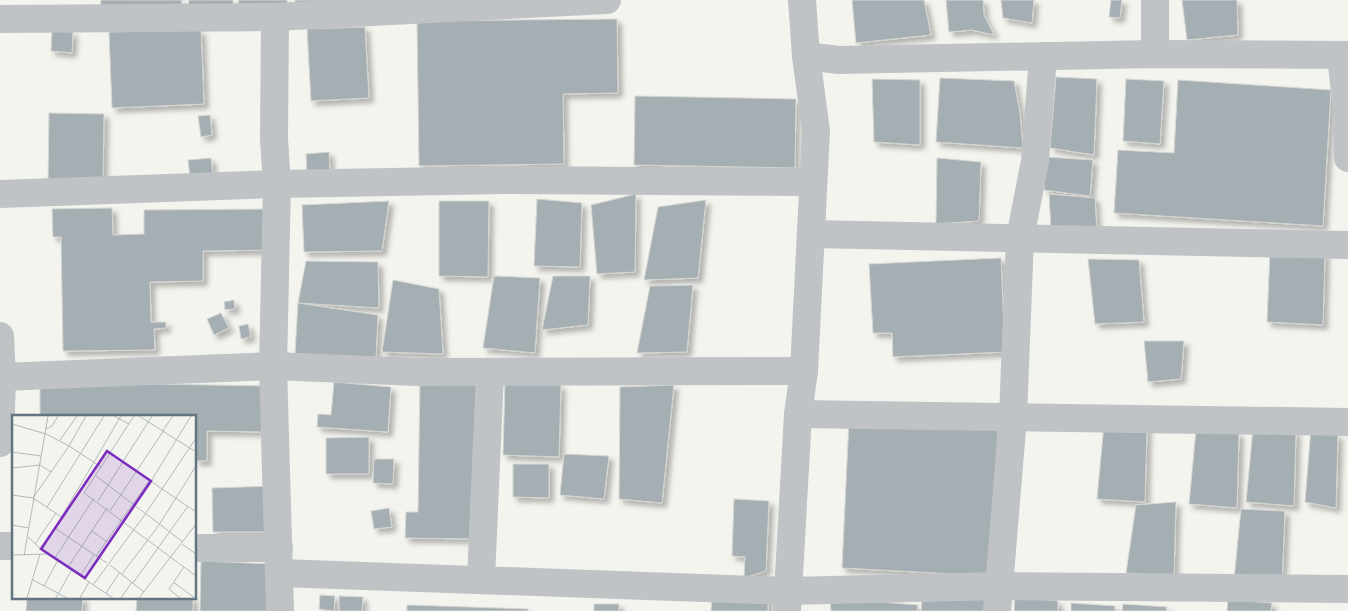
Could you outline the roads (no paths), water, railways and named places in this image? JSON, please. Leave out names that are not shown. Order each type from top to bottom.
[{"type":"street","points":[[0,19],[275,17],[428,5],[607,0]]},
{"type":"street","points":[[788,601],[798,414],[804,371],[816,131],[806,56],[802,0]]},
{"type":"street","points":[[1154,0],[1155,54]]},
{"type":"street","points":[[275,17],[274,139],[277,184],[273,366],[280,611]]},
{"type":"street","points":[[806,56],[839,60],[1155,54],[1345,55],[1348,158]]},
{"type":"street","points":[[998,599],[1013,417],[1020,238],[1035,161],[1043,56]]},
{"type":"street","points":[[0,194],[277,184],[505,180],[814,182]]},
{"type":"street","points":[[811,234],[1348,245]]},
{"type":"street","points":[[0,336],[2,377],[0,431]]},
{"type":"street","points":[[2,377],[273,366],[417,372],[804,371]]},
{"type":"street","points":[[481,579],[490,372]]},
{"type":"street","points":[[798,414],[1348,422]]},
{"type":"street","points":[[196,548],[279,561],[481,579],[788,601],[998,599],[1348,589]]}]
